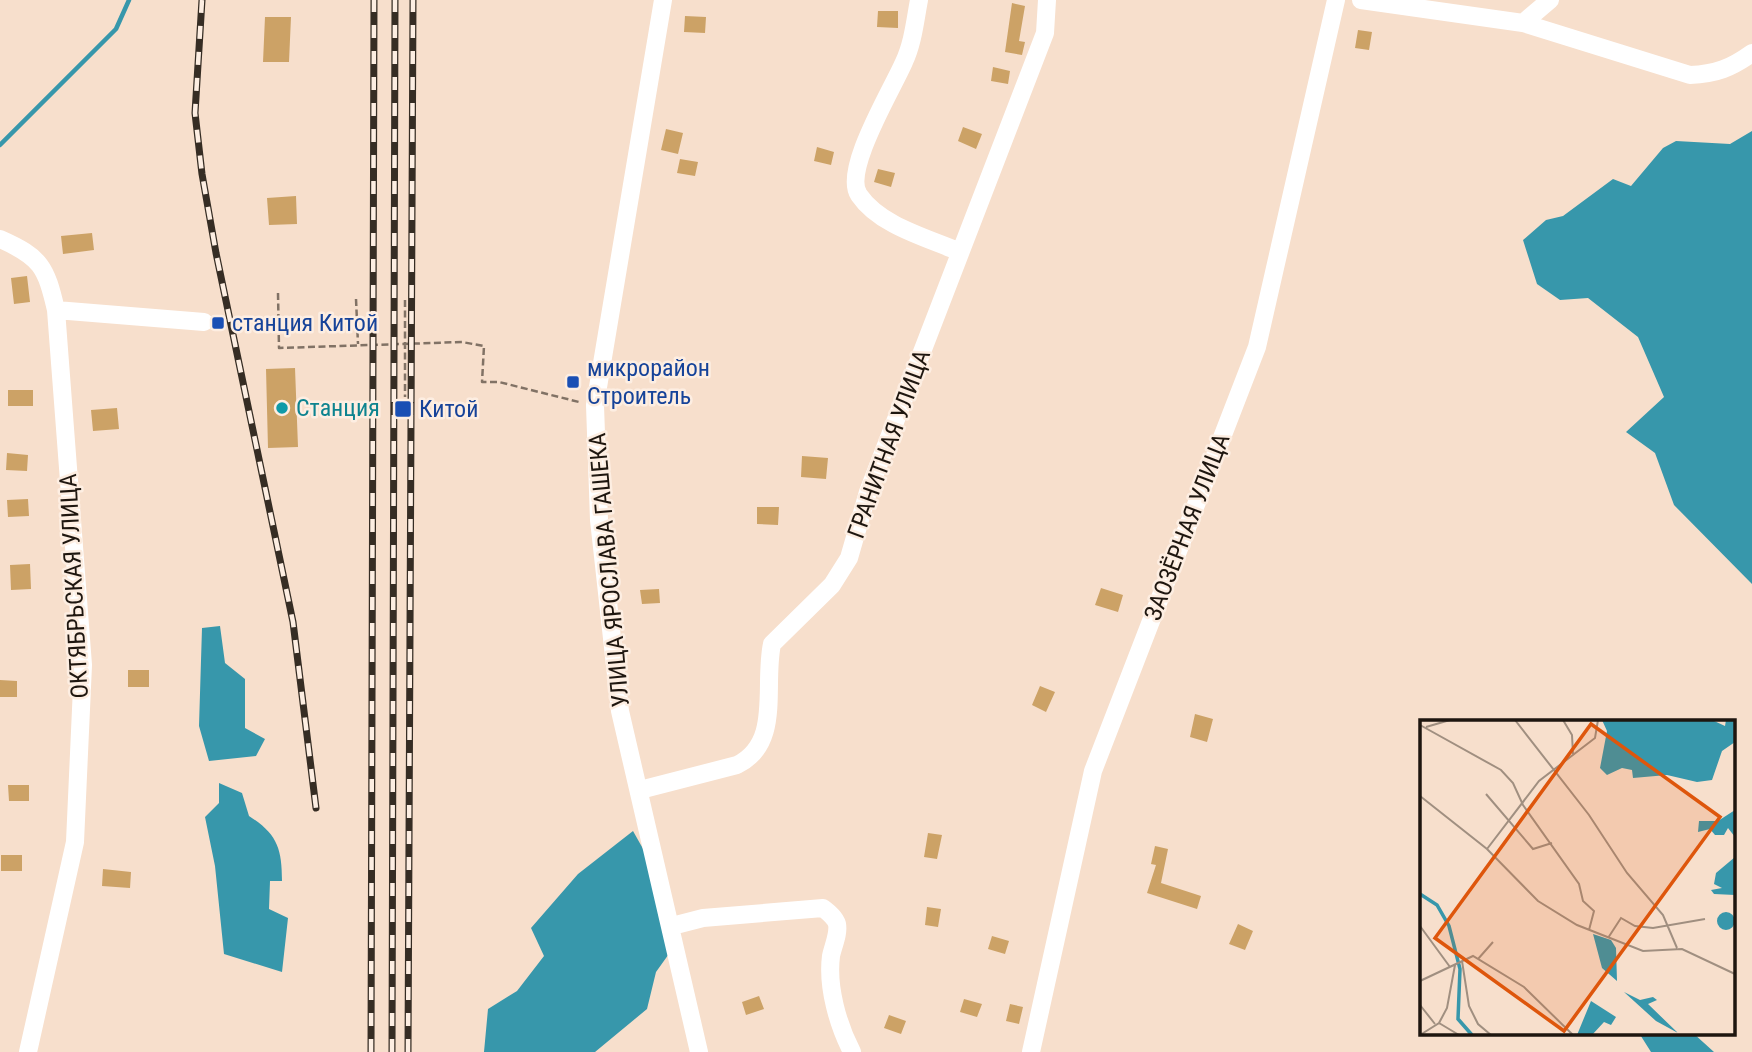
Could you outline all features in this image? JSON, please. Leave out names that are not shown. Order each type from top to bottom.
[{"type":"street","name":"УЛИЦА ЯРОСЛАВА ГАШЕКА","points":[[663,0],[595,405],[599,520],[620,710],[699,1052]]},
{"type":"street","points":[[919,0],[905,60],[869,133],[855,187],[859,195],[878,213],[899,226],[960,252]]},
{"type":"street","name":"ГРАНИТНАЯ УЛИЦА","points":[[639,790],[737,765],[749,759],[761,746],[765,732],[772,644],[832,585],[849,558],[869,492],[1045,33],[1047,0]]},
{"type":"street","name":"ЗАОЗЁРНАЯ УЛИЦА","points":[[1031,1052],[1093,771],[1257,347],[1336,0]]},
{"type":"street","points":[[1361,0],[1522,23],[1690,75],[1711,74],[1732,68],[1752,53]]},
{"type":"street","points":[[1522,23],[1550,0]]},
{"type":"street","name":"ОКТЯБРЬСКАЯ УЛИЦА","points":[[0,239],[26,251],[48,275],[56,310],[83,665],[75,842],[28,1052]]},
{"type":"street","points":[[56,310],[204,323]]},
{"type":"street","points":[[672,926],[703,918],[823,908],[836,920],[838,927],[831,958],[833,992],[840,1023],[852,1052]]},
{"type":"path","points":[[278,293],[279,348],[462,342],[484,346],[482,382],[499,382],[595,405]]},
{"type":"path","points":[[356,299],[358,346]]},
{"type":"path","points":[[405,300],[405,397]]},
{"type":"water","points":[[1752,131],[1752,584],[1674,505],[1655,453],[1626,432],[1664,397],[1638,337],[1588,298],[1560,300],[1537,284],[1523,240],[1546,220],[1563,216],[1613,179],[1631,186],[1663,148],[1676,141],[1730,144]]},
{"type":"water","points":[[220,626],[225,663],[245,679],[245,728],[265,739],[256,756],[209,761],[199,726],[202,628]]},
{"type":"water","points":[[219,783],[242,793],[249,816],[272,836],[279,851],[282,881],[270,881],[269,909],[288,918],[282,972],[224,954],[215,866],[205,817],[219,803]]},
{"type":"water","points":[[633,831],[651,863],[671,951],[656,972],[647,1009],[595,1052],[484,1052],[488,1009],[517,991],[544,956],[531,928],[578,874]]},
{"type":"water","points":[[1640,1034],[1694,1034],[1714,1052],[1651,1052]]},
{"type":"building","points":[[1012,3],[1025,6],[1019,41],[1025,42],[1022,55],[1005,52]]},
{"type":"building","points":[[878,11],[898,11],[898,28],[877,27]]},
{"type":"building","points":[[685,16],[706,17],[705,33],[684,32]]},
{"type":"building","points":[[265,17],[291,17],[289,62],[263,62]]},
{"type":"building","points":[[1358,30],[1372,32],[1369,50],[1355,48]]},
{"type":"building","points":[[993,67],[1010,71],[1008,84],[991,81]]},
{"type":"building","points":[[963,127],[982,134],[976,149],[958,141]]},
{"type":"building","points":[[666,129],[683,133],[678,154],[661,150]]},
{"type":"building","points":[[817,147],[834,152],[831,165],[814,161]]},
{"type":"building","points":[[680,159],[698,162],[695,176],[677,173]]},
{"type":"building","points":[[878,169],[895,173],[891,187],[874,182]]},
{"type":"building","points":[[296,196],[297,224],[269,225],[267,198]]},
{"type":"building","points":[[92,233],[94,250],[63,254],[61,236]]},
{"type":"building","points":[[27,276],[30,302],[14,304],[11,278]]},
{"type":"building","name":"Станция","points":[[295,368],[298,447],[268,448],[266,369]]},
{"type":"building","points":[[8,390],[33,390],[33,406],[8,406]]},
{"type":"building","points":[[117,408],[119,429],[93,431],[91,410]]},
{"type":"building","points":[[7,453],[28,455],[27,471],[6,470]]},
{"type":"building","points":[[802,456],[828,458],[826,479],[801,477]]},
{"type":"building","points":[[28,499],[29,516],[8,517],[7,500]]},
{"type":"building","points":[[757,507],[779,507],[778,525],[757,524]]},
{"type":"building","points":[[30,564],[31,589],[11,590],[10,565]]},
{"type":"building","points":[[1101,588],[1123,595],[1118,612],[1095,605]]},
{"type":"building","points":[[659,589],[660,603],[642,604],[640,590]]},
{"type":"building","points":[[128,670],[149,670],[149,687],[128,687]]},
{"type":"building","points":[[0,680],[17,681],[17,697],[0,697]]},
{"type":"building","points":[[1040,686],[1055,692],[1046,712],[1032,705]]},
{"type":"building","points":[[1195,714],[1213,719],[1207,742],[1190,737]]},
{"type":"building","points":[[8,785],[29,785],[29,801],[9,801]]},
{"type":"building","points":[[928,833],[942,835],[937,859],[924,857]]},
{"type":"building","points":[[1155,846],[1168,849],[1161,883],[1201,896],[1197,909],[1147,893],[1156,865],[1151,864]]},
{"type":"building","points":[[1,855],[22,855],[22,871],[1,871]]},
{"type":"building","points":[[103,869],[131,872],[130,888],[102,886]]},
{"type":"building","points":[[927,907],[941,909],[938,927],[925,925]]},
{"type":"building","points":[[1238,924],[1253,931],[1245,950],[1229,944]]},
{"type":"building","points":[[992,936],[1009,941],[1005,954],[988,949]]},
{"type":"building","points":[[759,996],[764,1009],[746,1015],[742,1002]]},
{"type":"building","points":[[964,999],[982,1004],[977,1017],[960,1012]]},
{"type":"building","points":[[1010,1004],[1023,1007],[1019,1024],[1006,1021]]},
{"type":"building","points":[[889,1015],[906,1021],[901,1034],[884,1028]]},
{"type":"waterway","points":[[0,145],[116,29],[129,0]]},
{"type":"railway","points":[[202,0],[195,113],[202,174],[293,622],[316,808]]},
{"type":"railway","points":[[371,1052],[374,0]]},
{"type":"railway","points":[[392,1052],[395,0]]},
{"type":"railway","points":[[408,1052],[413,0]]},
{"type":"place","name":"станция Китой","points":[[218,323]]},
{"type":"place","name":"микрорайон Строитель","points":[[573,382]]},
{"type":"place","name":"Станция","points":[[282,408]]},
{"type":"place","name":"Китой","points":[[403,409]]}]
